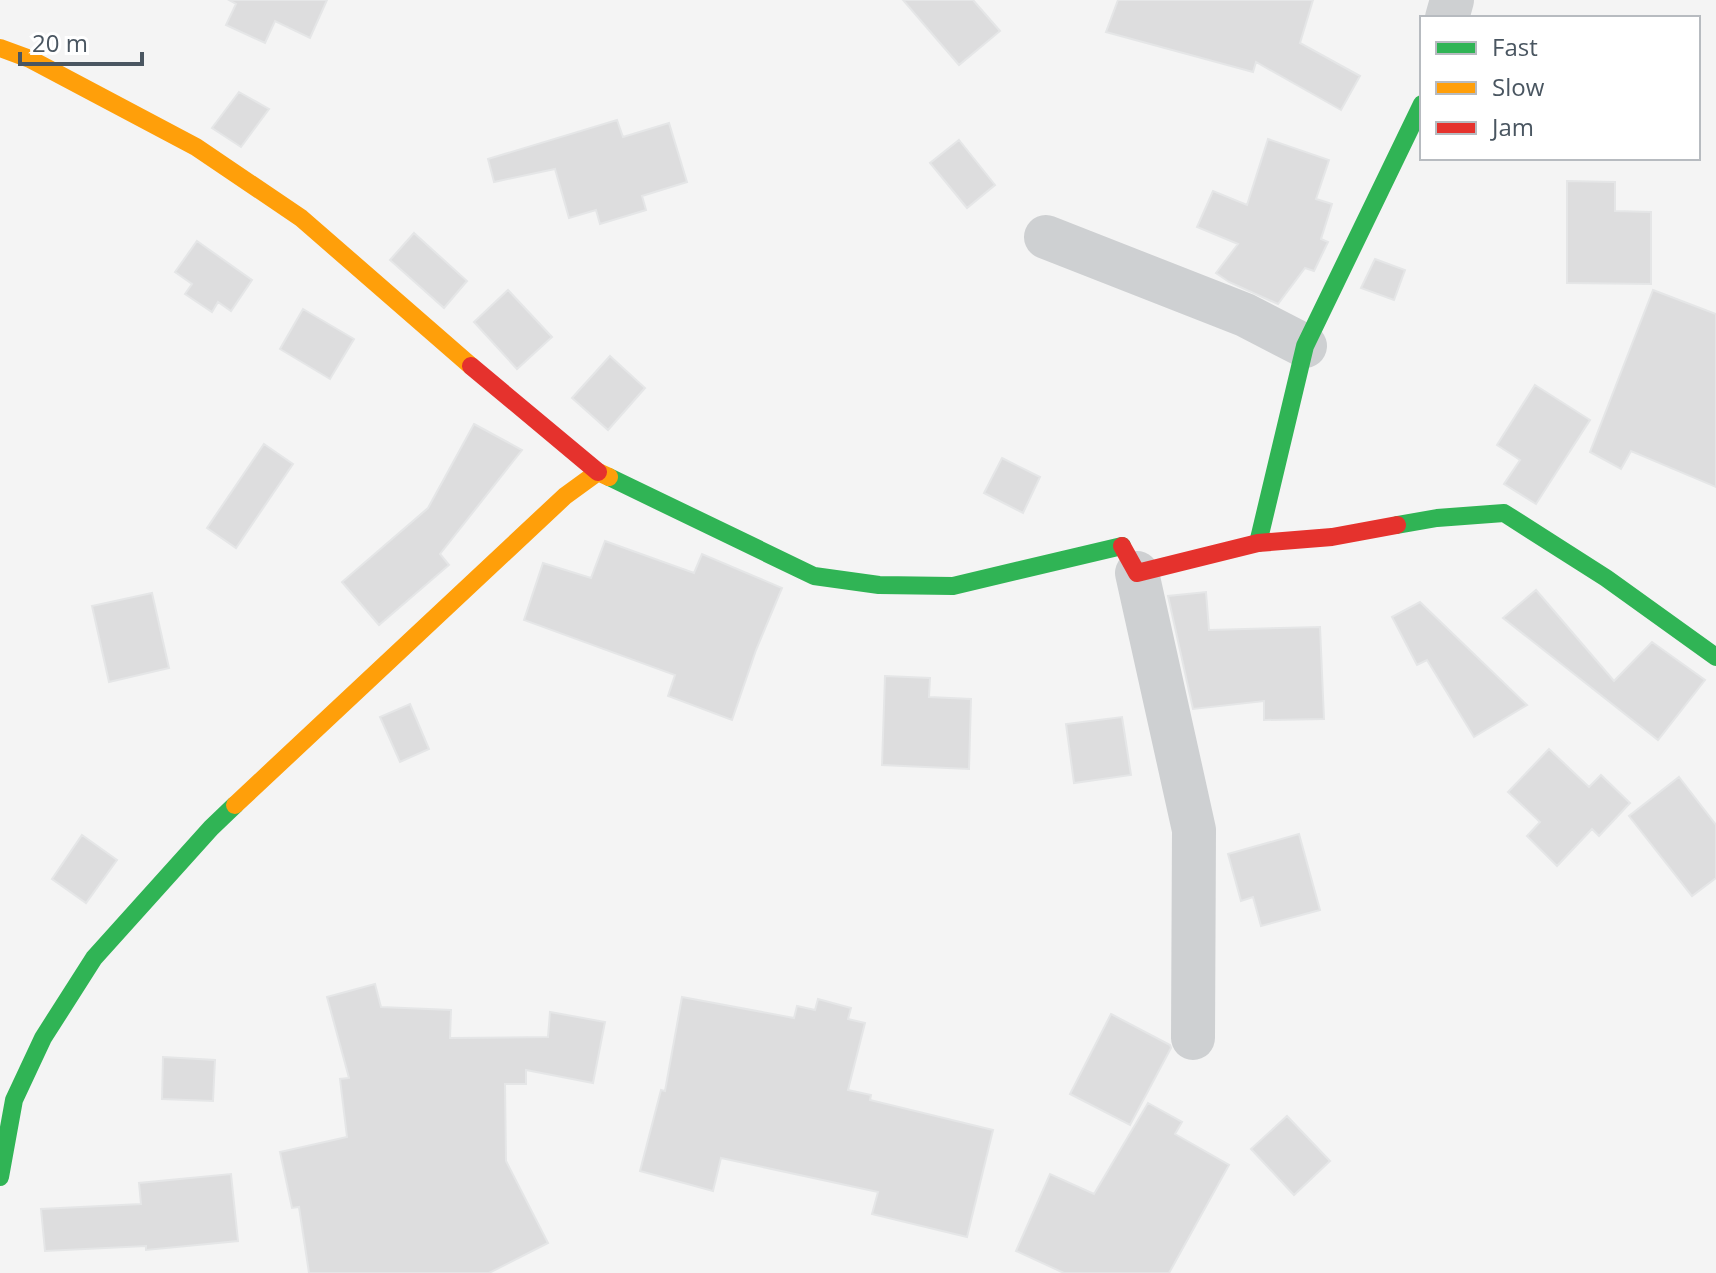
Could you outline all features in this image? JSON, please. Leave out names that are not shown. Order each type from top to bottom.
[{"type":"street","points":[[0,48],[30,59],[196,147],[301,218],[598,472],[814,576],[879,585],[953,586],[1122,546],[1137,573],[1194,830],[1193,1038]]},
{"type":"street","points":[[1258,543],[1305,346],[1420,110]]},
{"type":"street","points":[[1046,237],[1245,315],[1305,346]]},
{"type":"street","points":[[0,1177],[14,1100],[43,1038],[94,958],[211,828],[553,507],[598,472]]},
{"type":"street","points":[[1137,573],[1258,543],[1332,537],[1437,518],[1504,513],[1606,578],[1716,657]]},
{"type":"building","points":[[229,0],[327,0],[310,38],[275,21],[265,43],[226,25],[236,4]]},
{"type":"building","points":[[903,0],[973,0],[1000,31],[959,65]]},
{"type":"building","points":[[1118,0],[1313,0],[1300,43],[1360,76],[1341,110],[1256,62],[1253,72],[1106,32]]},
{"type":"building","points":[[239,92],[269,109],[241,147],[212,128]]},
{"type":"building","points":[[617,120],[623,137],[669,123],[687,182],[642,196],[646,210],[600,224],[596,210],[569,218],[555,169],[494,182],[488,159]]},
{"type":"building","points":[[1268,139],[1329,160],[1316,199],[1332,204],[1321,239],[1328,242],[1314,271],[1305,268],[1278,304],[1216,273],[1238,244],[1197,227],[1213,191],[1247,205]]},
{"type":"building","points":[[959,140],[995,185],[967,208],[930,163]]},
{"type":"building","points":[[1567,181],[1615,182],[1615,211],[1651,212],[1651,284],[1567,283]]},
{"type":"building","points":[[414,233],[467,281],[444,308],[390,260]]},
{"type":"building","points":[[197,241],[252,280],[231,311],[218,302],[212,312],[185,294],[192,284],[175,272]]},
{"type":"building","points":[[1375,259],[1405,270],[1394,300],[1361,288]]},
{"type":"building","points":[[508,290],[552,337],[517,369],[474,322]]},
{"type":"building","points":[[1653,290],[1716,314],[1716,487],[1631,451],[1621,469],[1590,452]]},
{"type":"building","points":[[303,309],[354,339],[330,379],[280,349]]},
{"type":"building","points":[[610,356],[645,388],[608,430],[572,398]]},
{"type":"building","points":[[1535,385],[1590,420],[1536,504],[1504,484],[1520,460],[1497,445]]},
{"type":"building","points":[[474,424],[522,450],[440,554],[449,565],[379,625],[342,582],[428,508]]},
{"type":"building","points":[[264,444],[293,464],[236,548],[207,528]]},
{"type":"building","points":[[1002,458],[1040,477],[1023,513],[984,493]]},
{"type":"building","points":[[605,541],[694,573],[702,554],[782,588],[732,720],[668,696],[675,675],[524,620],[543,563],[591,578]]},
{"type":"building","points":[[1536,590],[1614,681],[1652,642],[1705,680],[1658,740],[1503,618]]},
{"type":"building","points":[[1206,592],[1209,630],[1320,627],[1324,719],[1264,720],[1264,701],[1193,709],[1168,596]]},
{"type":"building","points":[[152,593],[169,668],[109,682],[92,606]]},
{"type":"building","points":[[1420,602],[1527,705],[1474,737],[1427,660],[1417,665],[1392,617]]},
{"type":"building","points":[[885,676],[930,678],[929,697],[971,699],[969,769],[882,765]]},
{"type":"building","points":[[410,704],[429,749],[400,762],[380,717]]},
{"type":"building","points":[[1122,717],[1131,775],[1074,783],[1066,724]]},
{"type":"building","points":[[1549,749],[1589,787],[1601,775],[1630,803],[1599,836],[1592,829],[1557,866],[1527,836],[1540,822],[1508,792]]},
{"type":"building","points":[[1679,777],[1716,825],[1716,878],[1692,896],[1629,816]]},
{"type":"building","points":[[1299,834],[1320,910],[1261,926],[1253,897],[1241,901],[1228,854]]},
{"type":"building","points":[[82,835],[117,860],[86,903],[52,879]]},
{"type":"building","points":[[375,984],[381,1007],[451,1010],[450,1038],[548,1037],[550,1012],[605,1022],[593,1083],[526,1070],[526,1084],[505,1084],[506,1161],[548,1243],[489,1273],[309,1273],[299,1207],[292,1208],[280,1152],[347,1137],[340,1079],[349,1078],[327,997]]},
{"type":"building","points":[[682,997],[794,1018],[797,1006],[815,1010],[818,999],[851,1008],[848,1019],[865,1023],[848,1090],[871,1095],[870,1100],[993,1130],[967,1237],[872,1214],[878,1192],[721,1158],[713,1191],[640,1171],[661,1090],[665,1091]]},
{"type":"building","points":[[1111,1014],[1171,1048],[1130,1125],[1070,1094]]},
{"type":"building","points":[[163,1057],[215,1060],[213,1101],[162,1099]]},
{"type":"building","points":[[1148,1103],[1182,1122],[1175,1134],[1229,1165],[1169,1273],[1064,1273],[1016,1251],[1050,1174],[1094,1194]]},
{"type":"building","points":[[1287,1116],[1330,1161],[1294,1195],[1251,1149]]},
{"type":"building","points":[[231,1174],[238,1241],[146,1250],[146,1246],[45,1251],[41,1209],[141,1204],[139,1183]]},
{"type":"traffic: fast","points":[[1258,543],[1305,346],[1420,108]]},
{"type":"traffic: fast","points":[[609,477],[814,576],[879,585],[953,586],[1122,546]]},
{"type":"traffic: fast","points":[[1397,525],[1437,518],[1504,513],[1606,578],[1716,657]]},
{"type":"traffic: fast","points":[[0,1177],[14,1100],[43,1038],[94,958],[235,805]]},
{"type":"traffic: slow","points":[[0,48],[30,59],[196,147],[301,218],[471,366]]},
{"type":"traffic: slow","points":[[235,805],[565,496],[598,472],[609,477]]},
{"type":"traffic: jam","points":[[471,366],[598,472]]},
{"type":"traffic: jam","points":[[1122,546],[1137,573],[1258,543],[1332,537],[1397,525]]}]
